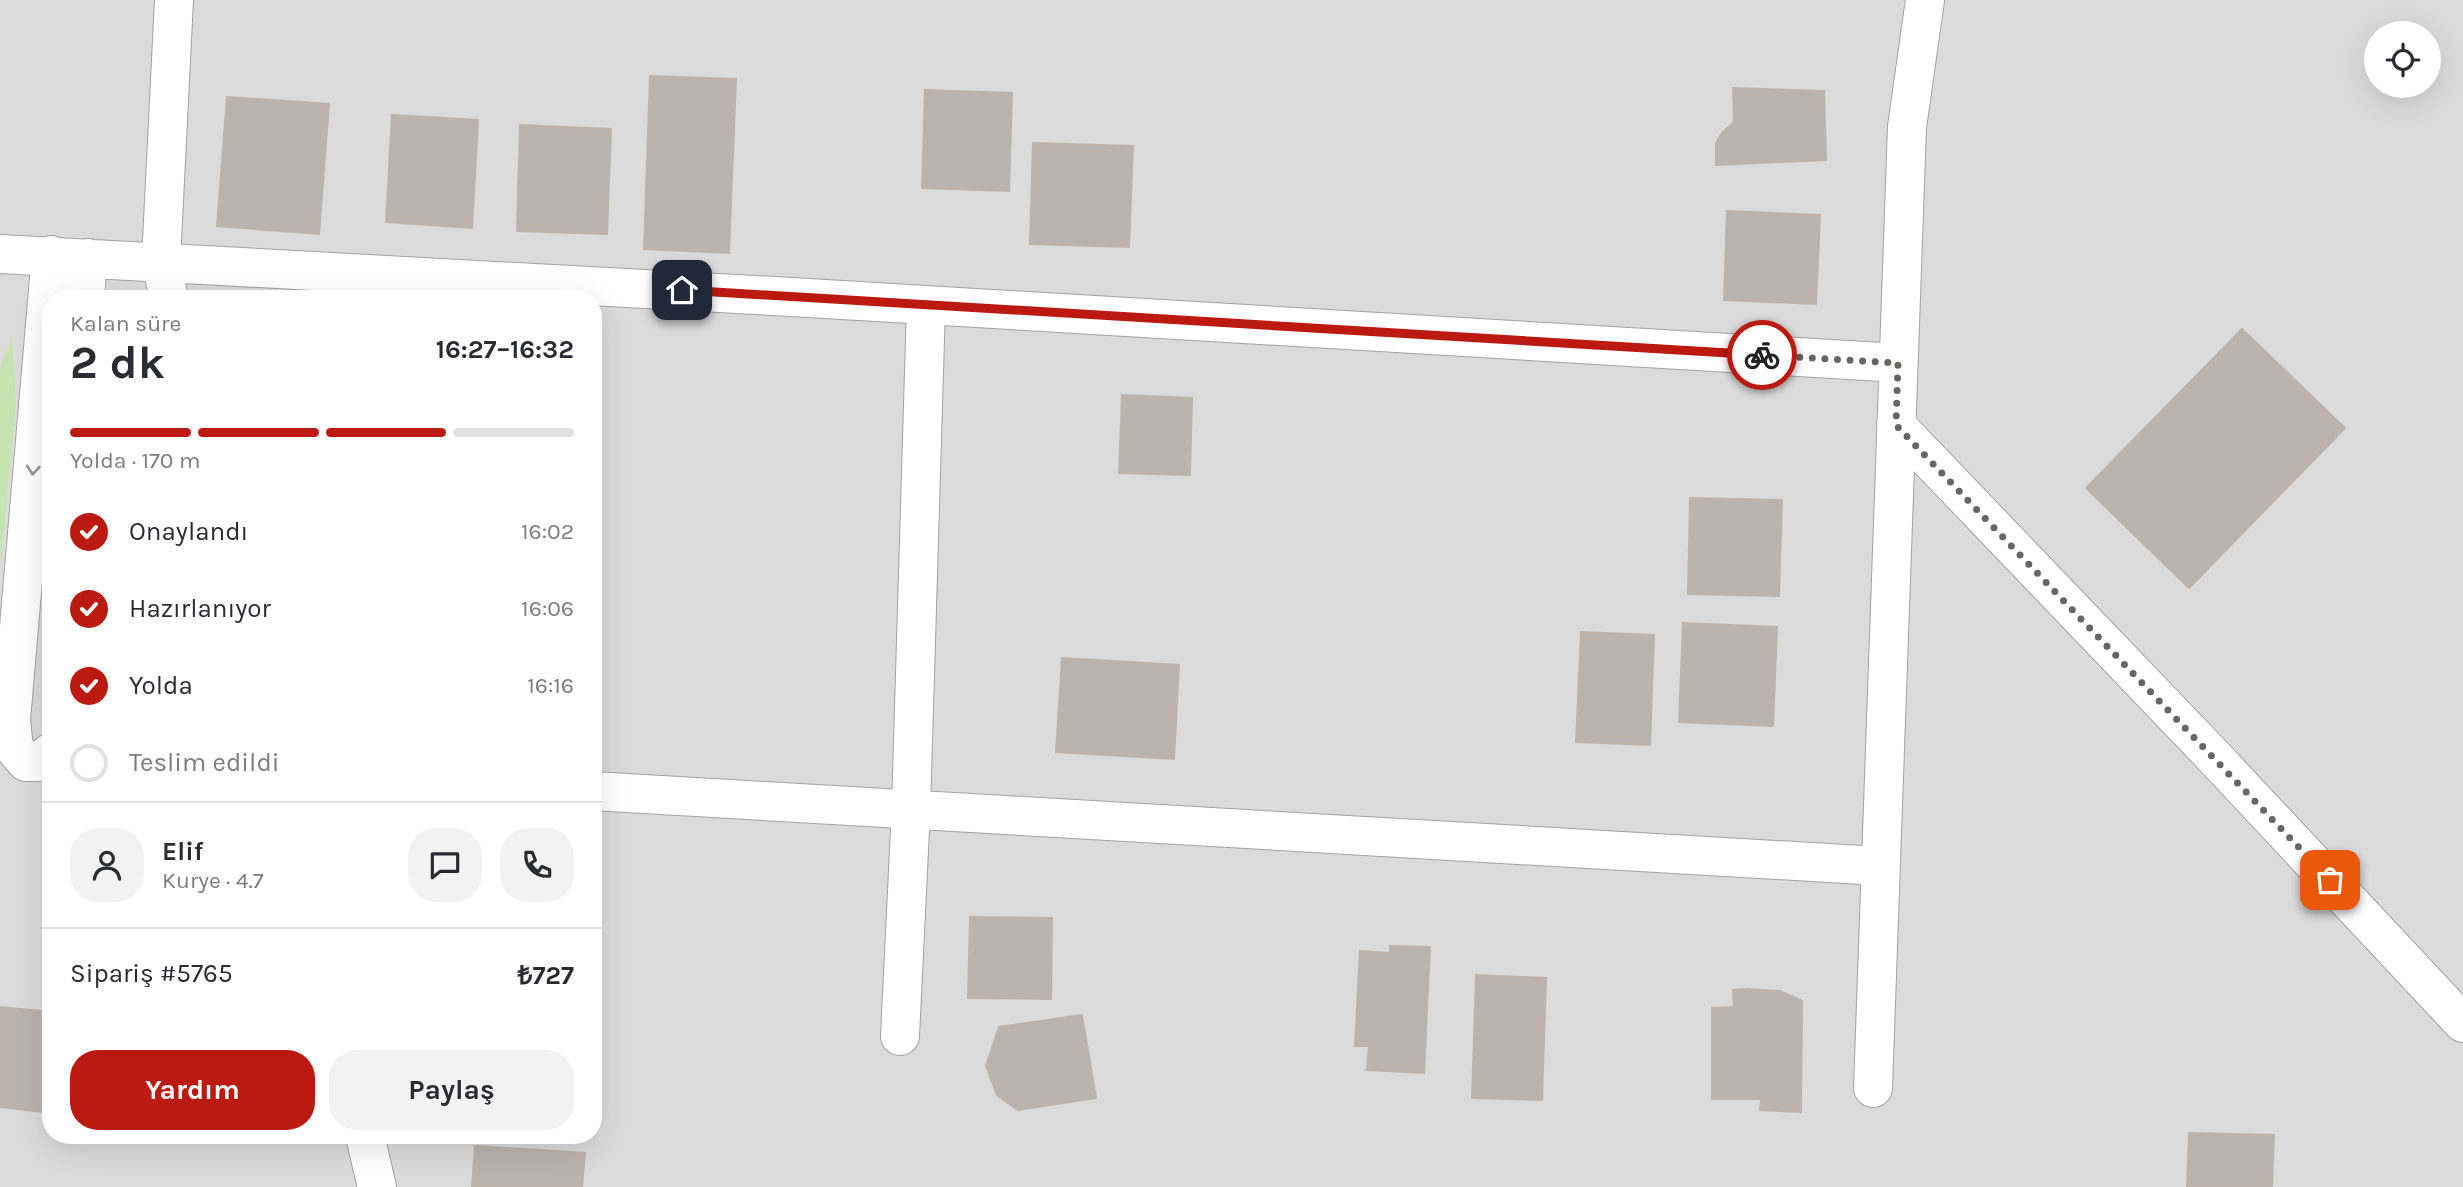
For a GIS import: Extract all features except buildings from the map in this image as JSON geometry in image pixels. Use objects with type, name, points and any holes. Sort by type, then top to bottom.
[{"type":"street","points":[[168,290],[161,261],[174,0]]},
{"type":"street","points":[[1872,1088],[1907,127],[1925,0]]},
{"type":"street","points":[[0,254],[161,261],[1898,363]]},
{"type":"street","points":[[70,257],[82,290]]},
{"type":"street","points":[[66,290],[70,257]]},
{"type":"street","points":[[900,1036],[911,809],[926,305]]},
{"type":"street","points":[[1896,425],[2216,758],[2463,1023]]},
{"type":"street","points":[[42,477],[11,720],[14,748],[26,762],[42,760]]},
{"type":"street","points":[[602,792],[1881,866]]},
{"type":"street","points":[[367,1144],[377,1187]]},
{"type":"shaded area","points":[[0,0],[2463,0],[2463,1187],[0,1187]]},
{"type":"green space","points":[[12,338],[16,403],[0,569],[0,367]]},
{"type":"way so far","points":[[1762,355],[1898,363],[1896,425],[2330,880]]},
{"type":"route","points":[[682,290],[1762,355]]}]
